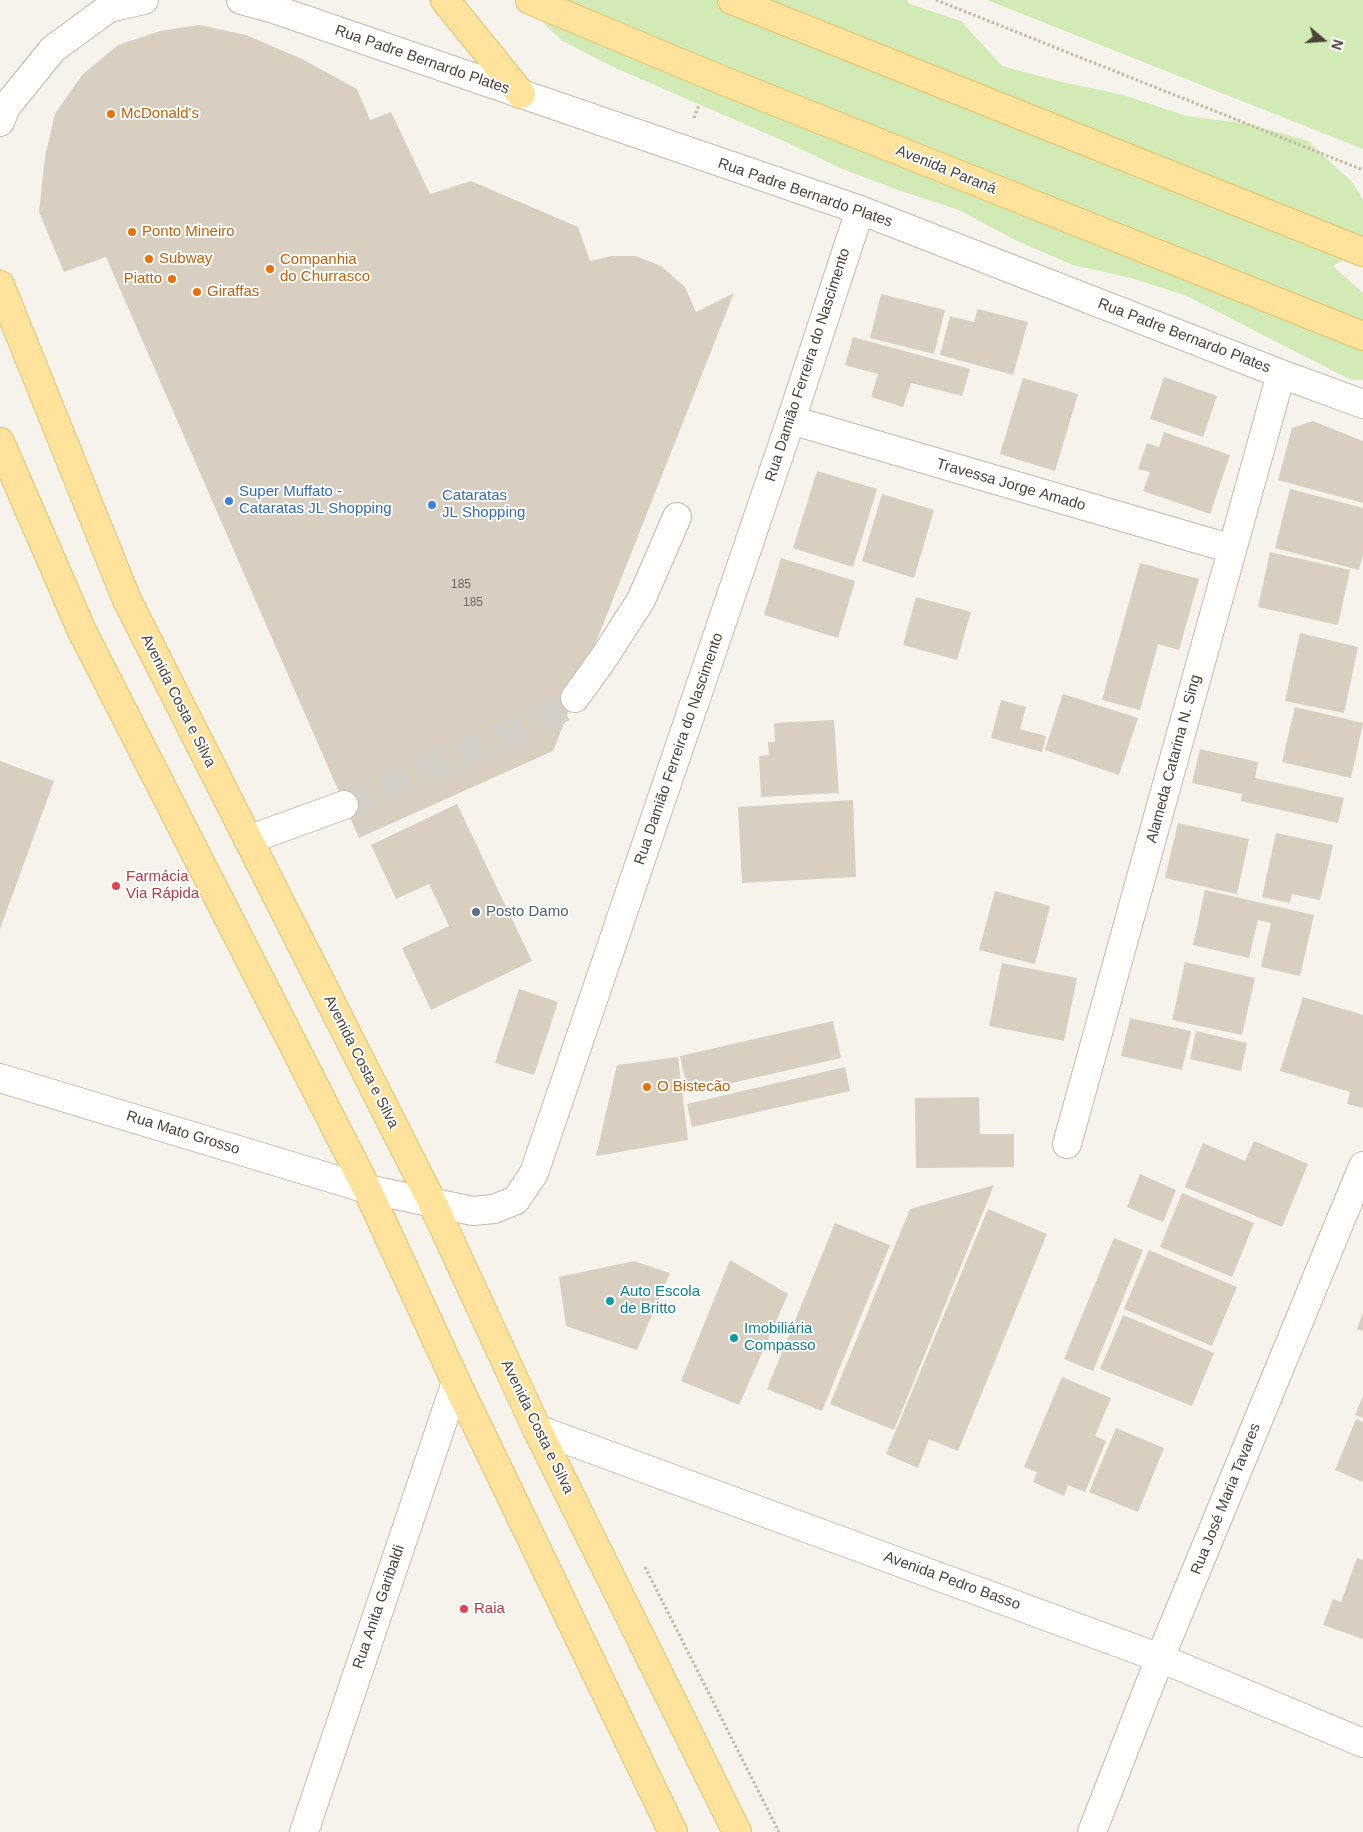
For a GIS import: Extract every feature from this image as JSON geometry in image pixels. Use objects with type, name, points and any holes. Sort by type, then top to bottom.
[{"type":"main road","points":[[445,0],[522,94]]},
{"type":"main road","name":"Avenida Paraná","points":[[530,0],[709,75],[1363,336]]},
{"type":"main road","points":[[732,0],[1363,252]]},
{"type":"main road","name":"Avenida Costa e Silva","points":[[0,285],[127,600],[432,1202],[537,1430],[737,1832]]},
{"type":"main road","points":[[0,442],[82,630],[367,1189],[456,1382],[673,1832]]},
{"type":"street","points":[[0,122],[6,107],[53,49],[109,8],[144,0]]},
{"type":"street","name":"Rua Padre Bernardo Plates","points":[[240,0],[274,9],[860,210],[1281,374],[1363,404]]},
{"type":"street","name":"Rua Damião Ferreira do Nascimento","points":[[367,1189],[473,1211],[494,1209],[516,1200],[534,1173],[791,420],[860,210]]},
{"type":"street","name":"Alameda Catarina N. Sing","points":[[1067,1144],[1281,374]]},
{"type":"street","name":"Travessa Jorge Amado","points":[[791,420],[1232,549]]},
{"type":"street","points":[[575,698],[641,600],[677,517]]},
{"type":"street","points":[[248,840],[344,805]]},
{"type":"street","name":"Rua Mato Grosso","points":[[0,1078],[367,1189]]},
{"type":"street","name":"Rua José Maria Tavares","points":[[1092,1832],[1160,1658],[1363,1166]]},
{"type":"street","name":"Rua Anita Garibaldi","points":[[304,1832],[456,1382]]},
{"type":"street","name":"Avenida Pedro Basso","points":[[537,1430],[1160,1658],[1363,1743]]},
{"type":"path","points":[[936,0],[1363,170]]},
{"type":"path","points":[[692,125],[701,99]]},
{"type":"path","points":[[642,1560],[778,1832]]},
{"type":"green space","points":[[520,0],[906,0],[910,4],[961,21],[1002,66],[1062,82],[1123,95],[1187,116],[1249,124],[1308,141],[1353,183],[1363,200],[1363,249],[1333,266],[1363,293],[1363,380],[1351,380],[1187,296],[1131,278],[1073,265],[1017,241],[959,210],[840,168],[786,142],[613,67],[561,40]]},
{"type":"green space","points":[[987,0],[1363,0],[1363,149]]},
{"type":"building","name":"Cataratas JL Shopping","points":[[199,25],[246,35],[302,59],[357,89],[370,120],[391,112],[430,194],[471,181],[578,227],[590,261],[612,256],[636,256],[661,266],[685,287],[696,312],[734,293],[553,751],[359,838],[106,257],[64,272],[39,212],[45,157],[55,114],[82,75],[118,45],[160,31]]},
{"type":"building","points":[[881,294],[945,310],[934,354],[870,338]]},
{"type":"building","points":[[978,309],[1028,322],[1013,375],[940,355],[950,316],[974,322]]},
{"type":"building","points":[[853,337],[970,369],[962,396],[911,383],[903,407],[871,397],[878,374],[845,365]]},
{"type":"building","points":[[1164,377],[1217,396],[1203,437],[1150,419]]},
{"type":"building","points":[[1023,378],[1078,394],[1055,471],[1000,454]]},
{"type":"building","points":[[1313,421],[1363,441],[1363,503],[1278,480],[1292,428]]},
{"type":"building","points":[[1164,432],[1230,455],[1210,514],[1143,491],[1150,472],[1138,469],[1147,443],[1159,447]]},
{"type":"building","points":[[817,471],[877,489],[853,567],[793,548]]},
{"type":"building","points":[[1290,489],[1363,508],[1363,555],[1359,570],[1275,548]]},
{"type":"building","points":[[882,494],[934,510],[914,578],[862,561]]},
{"type":"building","points":[[1270,552],[1350,570],[1338,625],[1258,607]]},
{"type":"building","points":[[781,558],[855,581],[838,638],[764,615]]},
{"type":"building","points":[[1140,563],[1199,579],[1179,650],[1158,644],[1140,710],[1102,700]]},
{"type":"building","points":[[916,597],[971,612],[957,660],[903,645]]},
{"type":"building","points":[[1300,633],[1358,647],[1344,713],[1285,701]]},
{"type":"building","points":[[1063,694],[1138,718],[1119,775],[1045,750]]},
{"type":"building","points":[[1001,700],[1026,707],[1020,729],[1046,736],[1042,752],[991,738]]},
{"type":"building","points":[[1295,707],[1363,723],[1351,778],[1282,762]]},
{"type":"building","points":[[834,720],[839,793],[761,797],[759,756],[769,755],[768,742],[775,742],[774,723]]},
{"type":"building","points":[[1200,749],[1258,762],[1255,778],[1344,798],[1338,823],[1241,801],[1242,794],[1192,783]]},
{"type":"building","points":[[0,761],[54,781],[0,929]]},
{"type":"building","points":[[853,800],[856,877],[742,883],[738,807]]},
{"type":"building","name":"Posto Damo","points":[[457,804],[532,961],[431,1010],[402,948],[449,926],[429,884],[396,899],[371,845]]},
{"type":"building","points":[[1178,823],[1249,839],[1237,894],[1165,878]]},
{"type":"building","points":[[1276,833],[1333,845],[1320,900],[1292,894],[1290,903],[1262,897]]},
{"type":"building","points":[[1205,890],[1314,915],[1300,976],[1261,967],[1271,923],[1258,920],[1249,958],[1193,945]]},
{"type":"building","points":[[995,891],[1050,906],[1035,964],[979,950]]},
{"type":"building","points":[[1185,962],[1255,978],[1242,1035],[1172,1020]]},
{"type":"building","points":[[1002,963],[1077,978],[1064,1041],[989,1026]]},
{"type":"building","points":[[519,989],[558,1002],[534,1075],[495,1063]]},
{"type":"building","points":[[1303,997],[1363,1015],[1363,1108],[1347,1104],[1350,1092],[1280,1071]]},
{"type":"building","points":[[1130,1018],[1191,1031],[1182,1070],[1121,1056]]},
{"type":"building","points":[[833,1021],[841,1058],[688,1093],[680,1056]]},
{"type":"building","points":[[1196,1031],[1247,1043],[1241,1071],[1190,1059]]},
{"type":"building","points":[[678,1057],[688,1140],[596,1156],[617,1065]]},
{"type":"building","points":[[845,1067],[850,1091],[692,1127],[687,1104]]},
{"type":"building","points":[[979,1097],[980,1134],[1014,1134],[1014,1167],[916,1168],[915,1098]]},
{"type":"building","points":[[1254,1141],[1308,1164],[1282,1227],[1185,1187],[1203,1143],[1245,1161]]},
{"type":"building","points":[[1140,1174],[1176,1190],[1163,1222],[1127,1207]]},
{"type":"building","points":[[994,1185],[894,1430],[830,1404],[910,1209]]},
{"type":"building","points":[[1182,1193],[1254,1223],[1232,1277],[1160,1247]]},
{"type":"building","points":[[988,1209],[1047,1234],[958,1451],[929,1439],[918,1468],[886,1454]]},
{"type":"building","points":[[835,1223],[890,1245],[822,1411],[767,1389]]},
{"type":"building","points":[[1114,1238],[1143,1250],[1093,1371],[1064,1359]]},
{"type":"building","points":[[1149,1250],[1237,1287],[1212,1346],[1124,1309]]},
{"type":"building","name":"Imobiliária Compasso","points":[[730,1260],[788,1294],[739,1405],[681,1381]]},
{"type":"building","name":"Auto Escola de Britto","points":[[634,1261],[670,1273],[637,1350],[566,1326],[559,1277]]},
{"type":"building","points":[[1363,1312],[1363,1331],[1357,1329]]},
{"type":"building","points":[[1123,1315],[1214,1353],[1192,1406],[1100,1369]]},
{"type":"building","points":[[1062,1377],[1111,1398],[1095,1436],[1106,1441],[1085,1492],[1068,1485],[1064,1496],[1033,1482],[1037,1472],[1024,1467]]},
{"type":"building","points":[[1363,1396],[1363,1418],[1355,1415]]},
{"type":"building","points":[[1356,1419],[1363,1422],[1363,1482],[1335,1470]]},
{"type":"building","points":[[1116,1428],[1164,1448],[1138,1512],[1089,1492]]},
{"type":"building","points":[[1357,1558],[1363,1560],[1363,1639],[1323,1625],[1333,1599],[1341,1602]]},
{"type":"tunnel","points":[[344,805],[530,725],[559,710],[575,698]]},
{"type":"place","name":"McDonald's","points":[[111,114]]},
{"type":"place","name":"Ponto Mineiro","points":[[132,232]]},
{"type":"place","name":"Subway","points":[[149,259]]},
{"type":"place","name":"Companhia do Churrasco","points":[[270,269]]},
{"type":"place","name":"Piatto","points":[[172,279]]},
{"type":"place","name":"Giraffas","points":[[197,292]]},
{"type":"place","name":"Super Muffato - Cataratas JL Shopping","points":[[229,501]]},
{"type":"place","name":"Cataratas JL Shopping","points":[[432,505]]},
{"type":"place","name":"Farmácia Via Rápida","points":[[116,886]]},
{"type":"place","name":"Posto Damo","points":[[476,912]]},
{"type":"place","name":"O Bistecão","points":[[647,1087]]},
{"type":"place","name":"Auto Escola de Britto","points":[[610,1301]]},
{"type":"place","name":"Imobiliária Compasso","points":[[734,1338]]},
{"type":"place","name":"Raia","points":[[464,1609]]}]
